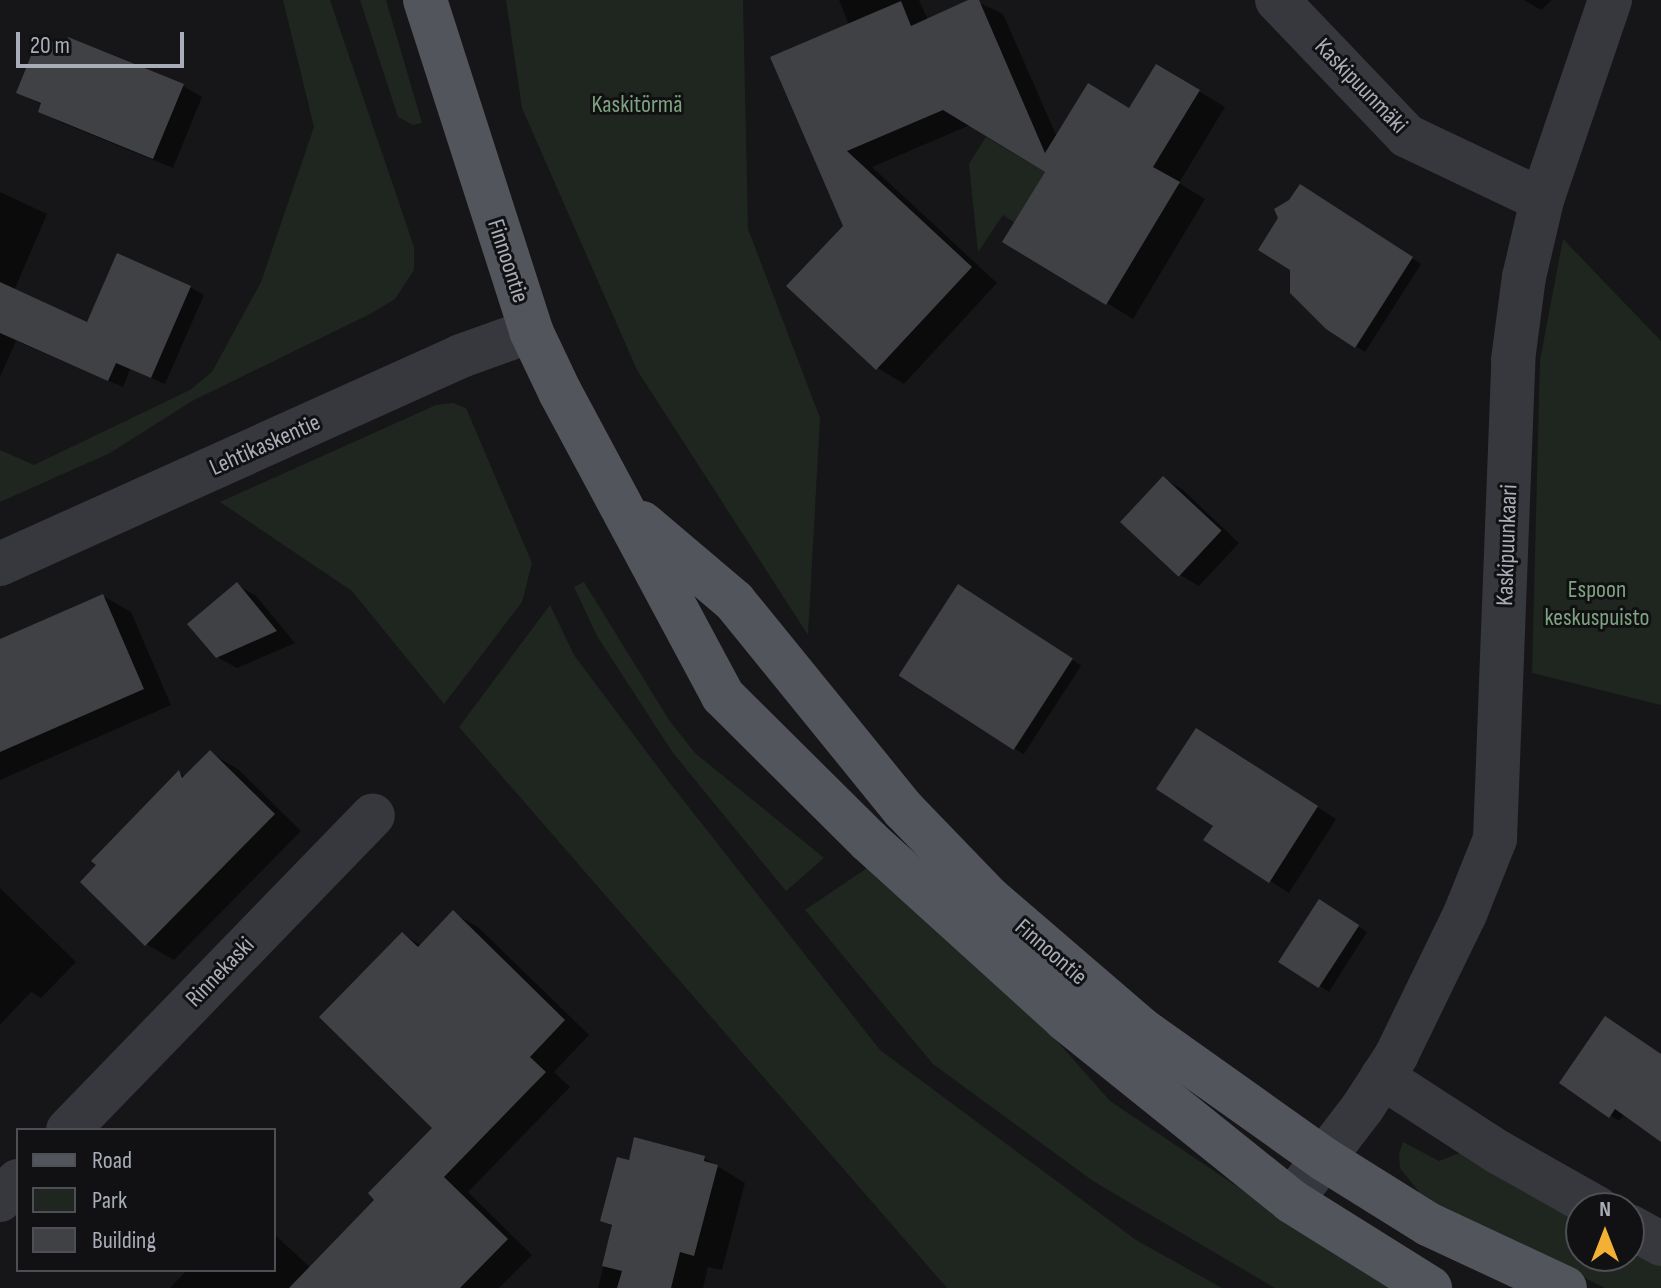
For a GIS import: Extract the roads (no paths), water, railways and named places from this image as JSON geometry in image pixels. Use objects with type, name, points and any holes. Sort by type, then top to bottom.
[{"type":"main road","name":"Finnoontie","points":[[425,0],[531,331],[560,392],[625,508],[723,696],[869,841],[1065,1019],[1291,1201],[1430,1288]]},
{"type":"main road","name":"Finnoontie","points":[[625,508],[734,601],[904,810],[990,899],[1141,1029],[1324,1159],[1428,1224],[1565,1288]]},
{"type":"street","name":"Kaskipuunmäki","points":[[1277,0],[1407,136],[1542,200]]},
{"type":"street","name":"Kaskipuunkaari","points":[[1291,1201],[1382,1077],[1465,914],[1495,839],[1513,360],[1524,277],[1542,200],[1610,0]]},
{"type":"street","name":"Lehtikaskentie","points":[[0,564],[461,356],[531,331]]},
{"type":"street","name":"Rinnekaski","points":[[70,1128],[373,815]]},
{"type":"street","points":[[1382,1077],[1498,1152],[1569,1192]]},
{"type":"street","points":[[0,1200],[16,1183]]},
{"type":"park label","name":"Kaskitörmä","points":[[637,105]]},
{"type":"park label","name":"Espoon keskuspuisto","points":[[1597,604]]}]
